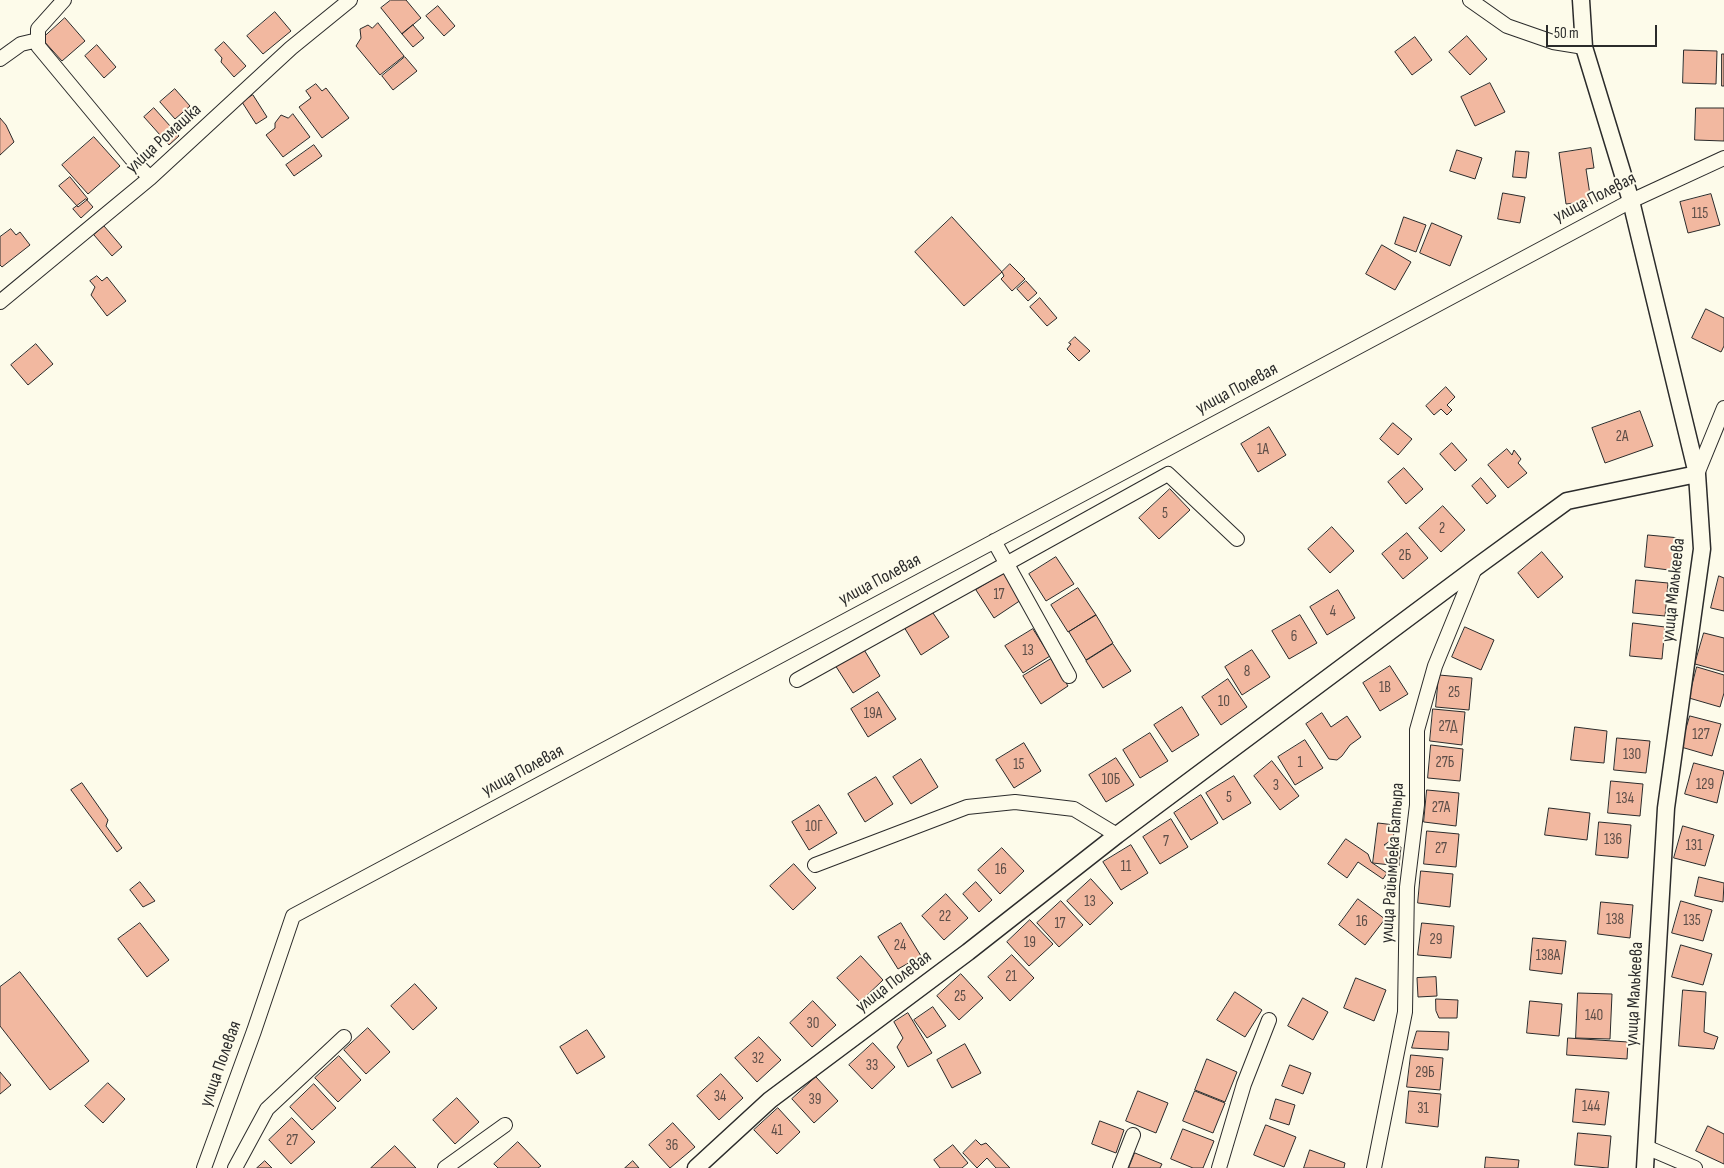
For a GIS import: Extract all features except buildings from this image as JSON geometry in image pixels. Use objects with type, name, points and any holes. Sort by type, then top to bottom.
[{"type":"street","points":[[64,0],[38,29],[38,46],[130,158],[150,178]]},
{"type":"street","name":"улица Ромашка","points":[[0,302],[150,178],[291,48],[350,0]]},
{"type":"street","points":[[1470,0],[1507,26],[1553,42],[1584,47]]},
{"type":"street","name":"улица Малькеева","points":[[1582,0],[1584,47],[1631,201],[1697,474],[1702,549],[1666,808],[1645,1168]]},
{"type":"street","points":[[0,59],[20,44],[38,40]]},
{"type":"street","name":"улица Полевая","points":[[204,1168],[254,1031],[293,916],[1631,201],[1724,158]]},
{"type":"street","points":[[1697,474],[1724,408]]},
{"type":"street","points":[[796,680],[1168,474],[1237,539]]},
{"type":"street","name":"улица Полевая","points":[[696,1168],[770,1100],[968,952],[1117,834],[1475,568],[1567,502],[1697,474]]},
{"type":"street","points":[[994,541],[1069,676]]},
{"type":"street","name":"улица Райымбека Батыра","points":[[1374,1168],[1405,1012],[1407,888],[1417,805],[1417,730],[1435,666],[1475,568]]},
{"type":"street","points":[[815,865],[967,807],[1015,802],[1074,808],[1117,834]]},
{"type":"street","points":[[1219,1168],[1244,1084],[1269,1020]]},
{"type":"street","points":[[235,1168],[267,1109],[344,1037]]},
{"type":"street","points":[[446,1168],[505,1125]]},
{"type":"street","points":[[1120,1168],[1132,1135]]},
{"type":"street","points":[[1646,1147],[1695,1168]]}]
